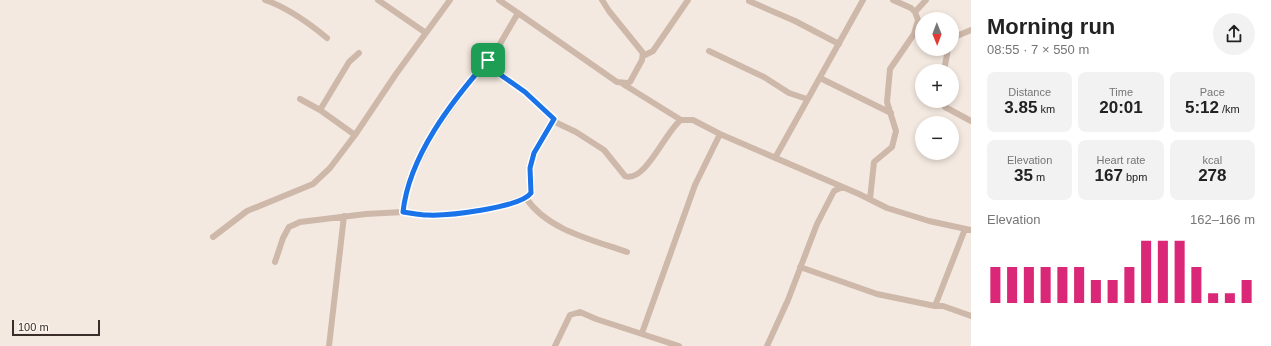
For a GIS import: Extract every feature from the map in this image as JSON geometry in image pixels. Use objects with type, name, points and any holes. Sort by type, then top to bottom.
[{"type":"street","points":[[265,0],[274,3],[309,23],[327,38]]},
{"type":"street","points":[[378,0],[426,33]]},
{"type":"street","points":[[213,237],[247,211],[313,184],[330,168],[450,0]]},
{"type":"street","points":[[499,0],[617,82],[623,84],[680,120],[693,120],[720,134],[898,212],[968,230],[935,306]]},
{"type":"street","points":[[602,0],[609,11],[640,49],[642,56],[642,60],[630,82],[623,84]]},
{"type":"street","points":[[642,56],[653,52],[688,0]]},
{"type":"street","points":[[776,158],[807,99],[863,0]]},
{"type":"street","points":[[893,0],[915,12],[926,0]]},
{"type":"street","points":[[749,1],[795,21],[839,44]]},
{"type":"street","points":[[403,212],[408,183],[433,133],[456,99],[497,49],[518,13]]},
{"type":"street","points":[[870,199],[874,162],[892,147],[896,131],[887,102],[890,69],[915,30]]},
{"type":"street","points":[[959,35],[971,30]]},
{"type":"street","points":[[709,51],[764,77],[789,93],[807,99]]},
{"type":"street","points":[[320,110],[345,69],[358,53]]},
{"type":"street","points":[[488,60],[498,73],[525,92],[557,123],[576,132],[604,150],[625,176],[629,178],[635,177],[657,153],[675,124],[680,120]]},
{"type":"street","points":[[820,78],[891,113]]},
{"type":"street","points":[[300,99],[320,110],[355,135]]},
{"type":"street","points":[[947,108],[971,121]]},
{"type":"street","points":[[275,262],[283,238],[289,227],[300,222],[344,216],[403,212],[439,215],[494,208],[526,198],[531,193],[532,188],[530,168],[534,153],[554,119]]},
{"type":"street","points":[[642,333],[695,185],[720,134]]},
{"type":"street","points":[[767,346],[788,300],[817,224],[834,190],[842,187]]},
{"type":"street","points":[[526,198],[533,208],[553,223],[581,236],[627,252]]},
{"type":"street","points":[[329,346],[344,216]]},
{"type":"street","points":[[800,267],[877,294],[935,306],[943,306],[971,316]]},
{"type":"street","points":[[555,346],[570,315],[575,312],[580,312],[596,319],[679,346]]},
{"type":"route","points":[[488,60],[498,73],[525,92],[554,119],[538,144],[531,161],[531,193],[526,198],[494,208],[439,215],[403,212],[408,183],[433,133],[456,99],[488,60]]}]
